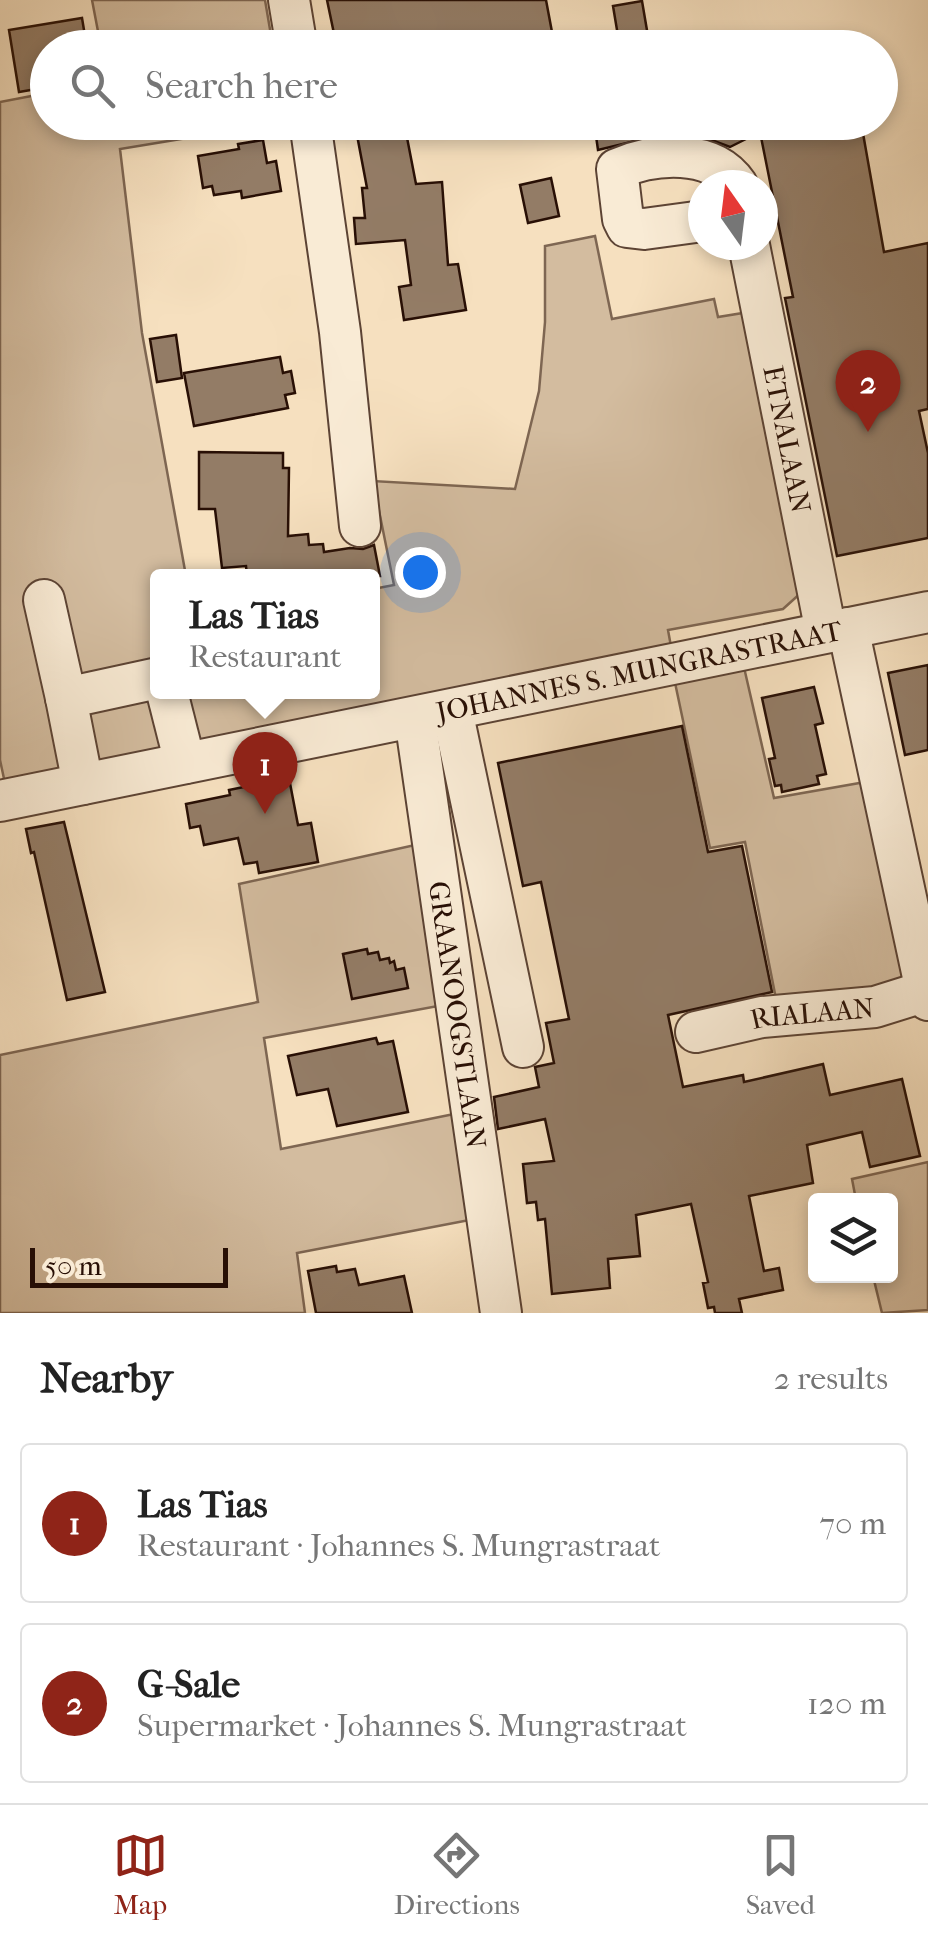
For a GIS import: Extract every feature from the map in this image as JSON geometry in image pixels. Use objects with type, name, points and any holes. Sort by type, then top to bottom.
[{"type":"street","points":[[289,0],[294,30]]},
{"type":"street","points":[[313,140],[338,314],[360,526]]},
{"type":"street","points":[[688,223],[628,227],[622,218],[617,168],[668,156],[713,163],[724,170]]},
{"type":"street","name":"ETNALAAN","points":[[752,260],[837,630],[927,996]]},
{"type":"street","points":[[44,600],[84,784]]},
{"type":"street","name":"JOHANNES S. MUNGRASTRAAT","points":[[0,801],[928,612]]},
{"type":"street","points":[[66,698],[150,680]]},
{"type":"street","points":[[170,699],[185,762]]},
{"type":"street","points":[[433,714],[523,1047]]},
{"type":"street","name":"GRAANOOGSTLAAN","points":[[433,714],[501,1313]]},
{"type":"street","name":"RIALAAN","points":[[696,1032],[762,1017],[875,1007],[927,996]]},
{"type":"shaded area","points":[[92,0],[265,0],[270,30],[98,30]]},
{"type":"shaded area","points":[[30,96],[30,140],[175,140],[120,149],[142,333],[185,569],[150,569],[150,699],[380,699],[380,588],[394,585],[373,481],[515,489],[539,391],[545,322],[545,246],[595,236],[612,319],[714,299],[718,317],[749,312],[803,591],[783,609],[668,630],[672,652],[6,788],[0,760],[0,102]]},
{"type":"shaded area","points":[[743,663],[774,798],[871,781],[912,982],[777,1004],[745,842],[710,848],[674,678]]},
{"type":"shaded area","points":[[424,843],[449,1004],[264,1038],[281,1149],[464,1112],[480,1218],[297,1253],[305,1313],[0,1313],[0,1055],[258,1002],[239,884]]},
{"type":"shaded area","points":[[928,1162],[928,1310],[882,1313],[875,1283],[898,1283],[898,1193],[855,1193],[852,1179]]},
{"type":"building","points":[[327,0],[546,0],[552,30],[333,30]]},
{"type":"building","points":[[642,1],[647,30],[617,30],[613,6]]},
{"type":"building","points":[[82,18],[84,30],[30,30],[30,90],[19,92],[9,30]]},
{"type":"building","points":[[263,140],[267,163],[276,161],[281,191],[242,198],[241,191],[214,195],[212,186],[203,188],[198,156],[239,149],[238,144]]},
{"type":"building","points":[[358,140],[407,140],[416,184],[442,182],[448,265],[458,264],[466,310],[404,320],[399,287],[411,285],[405,240],[356,244],[354,218],[365,218],[362,188],[367,188]]},
{"type":"building","points":[[597,140],[639,140],[598,150]]},
{"type":"building","points":[[712,140],[744,140],[730,147]]},
{"type":"building","points":[[762,140],[864,140],[884,252],[928,243],[928,409],[919,411],[928,453],[928,538],[837,556],[785,298],[793,297],[778,222],[778,170],[768,170]]},
{"type":"building","points":[[551,178],[559,216],[528,223],[520,185]]},
{"type":"building","points":[[176,335],[182,378],[157,382],[150,339]]},
{"type":"building","points":[[280,357],[283,373],[291,371],[295,393],[285,395],[288,408],[194,426],[184,373]]},
{"type":"building","points":[[199,452],[283,453],[283,468],[289,468],[288,536],[308,534],[309,545],[323,544],[324,552],[374,545],[379,569],[222,568],[215,509],[199,509]]},
{"type":"building","points":[[928,665],[928,750],[905,755],[888,673]]},
{"type":"building","points":[[814,687],[823,723],[815,725],[826,774],[817,776],[819,784],[782,792],[781,785],[775,786],[769,759],[775,758],[762,698]]},
{"type":"building","points":[[682,726],[708,852],[742,846],[772,992],[668,1015],[683,1087],[743,1075],[744,1082],[823,1064],[830,1095],[902,1079],[920,1156],[870,1167],[862,1132],[807,1145],[813,1183],[749,1196],[764,1271],[779,1268],[783,1290],[739,1299],[742,1313],[715,1313],[714,1307],[708,1308],[703,1283],[708,1282],[691,1204],[636,1215],[640,1256],[608,1259],[610,1288],[552,1294],[545,1219],[538,1220],[536,1202],[527,1203],[523,1164],[554,1161],[545,1119],[498,1129],[494,1097],[539,1087],[535,1067],[554,1063],[546,1023],[569,1019],[541,882],[523,886],[498,763]]},
{"type":"building","points":[[289,778],[298,825],[311,823],[318,862],[259,873],[257,862],[244,864],[238,838],[204,845],[200,826],[190,828],[186,804],[230,795],[229,790]]},
{"type":"building","points":[[64,822],[105,992],[67,1000],[26,829]]},
{"type":"building","points":[[367,949],[368,954],[378,952],[380,960],[394,961],[396,970],[404,968],[408,988],[352,999],[343,954]]},
{"type":"building","points":[[376,1038],[378,1044],[393,1041],[408,1112],[337,1126],[328,1089],[297,1095],[288,1056]]},
{"type":"building","points":[[336,1266],[337,1272],[355,1269],[359,1285],[404,1276],[412,1313],[316,1313],[308,1271]]},
{"type":"place","name":"G-Sale","points":[[868,432]]},
{"type":"place","name":"Las Tias","points":[[265,814]]}]
